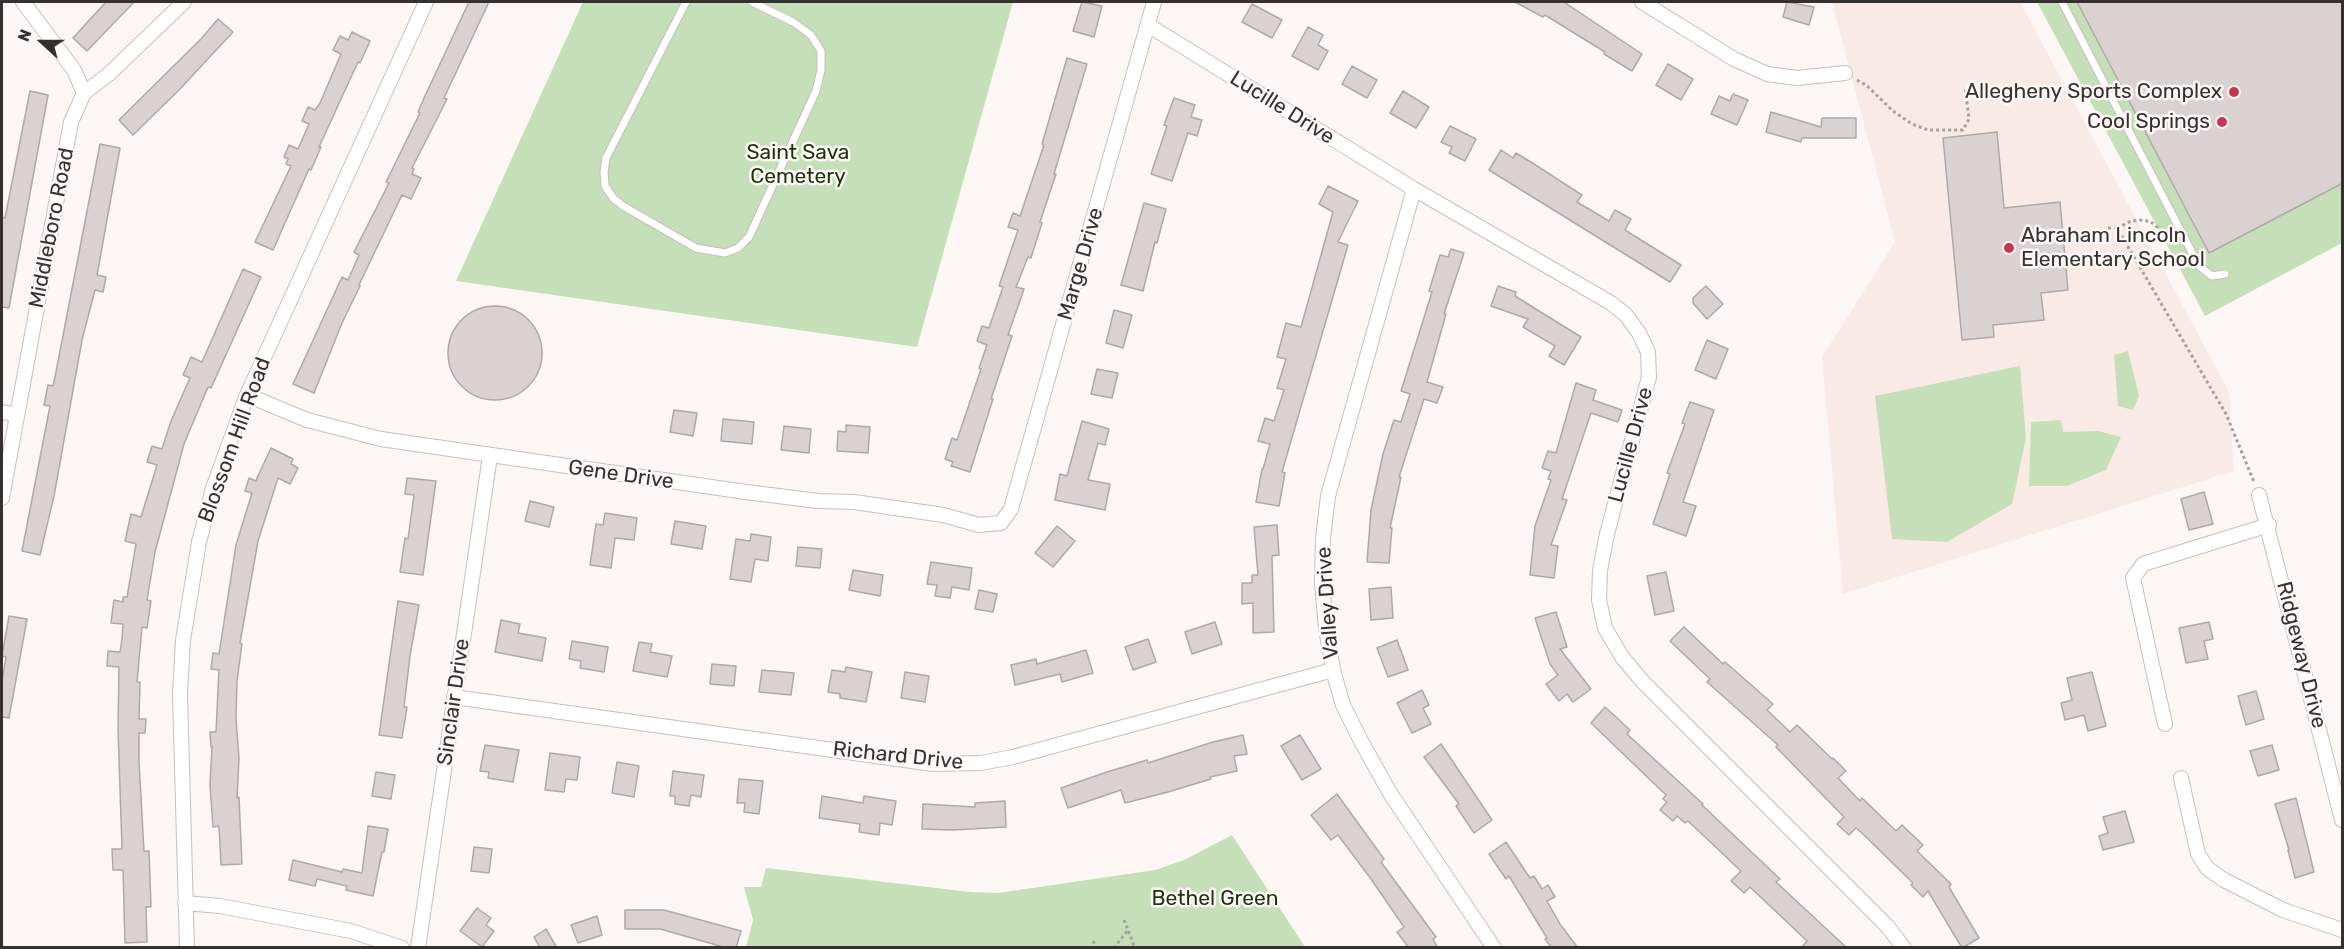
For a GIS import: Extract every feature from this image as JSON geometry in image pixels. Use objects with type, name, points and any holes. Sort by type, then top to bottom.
[{"type":"street","points":[[23,2],[74,70],[84,93]]},
{"type":"street","name":"Middleboro Road","points":[[2,498],[71,123],[84,93],[109,74],[184,2]]},
{"type":"street","name":"Blossom Hill Road","points":[[187,948],[180,715],[183,640],[199,542],[207,510],[247,395],[426,2]]},
{"type":"street","name":"Marge Drive","points":[[1001,524],[1011,508],[1154,2]]},
{"type":"street","points":[[1642,2],[1734,59],[1767,74],[1797,78],[1845,73]]},
{"type":"street","name":"Lucille Drive","points":[[1148,26],[1413,189],[1611,303],[1626,315],[1639,333],[1648,352],[1650,377],[1607,534],[1600,570],[1599,600],[1605,628],[1622,657],[1643,682],[1888,927],[1904,948]]},
{"type":"street","name":"Valley Drive","points":[[1413,189],[1328,496],[1323,538],[1322,583],[1326,628],[1333,670],[1343,705],[1390,793],[1494,948]]},
{"type":"street","name":"Gene Drive","points":[[247,395],[307,420],[345,432],[490,456],[757,494],[818,501],[854,502],[943,515],[979,525],[1001,524]]},
{"type":"street","points":[[2,412],[17,415]]},
{"type":"street","name":"Sinclair Drive","points":[[418,948],[490,456]]},
{"type":"street","name":"Ridgeway Drive","points":[[2259,495],[2269,525],[2343,820]]},
{"type":"street","points":[[2165,724],[2133,578],[2143,564],[2269,525]]},
{"type":"street","name":"Richard Drive","points":[[454,697],[933,764],[981,763],[1025,754],[1333,670]]},
{"type":"street","points":[[2181,778],[2198,854],[2207,868],[2224,880],[2283,910],[2343,930]]},
{"type":"street","points":[[185,903],[220,906],[351,931],[402,948]]},
{"type":"lane","points":[[686,2],[606,158],[605,186],[613,198],[623,206],[696,248],[725,253],[738,248],[748,237],[816,91],[821,70],[821,51],[811,35],[793,22],[752,2]]},
{"type":"lane","points":[[2062,2],[2199,266],[2212,276],[2225,274]]},
{"type":"path","points":[[1845,73],[1866,85],[1893,111],[1912,124],[1928,130],[1963,130],[1969,119],[1965,87]]},
{"type":"path","points":[[2109,228],[2117,228],[2131,221],[2143,220],[2151,222],[2170,238],[2173,237]]},
{"type":"path","points":[[2117,228],[2226,414],[2259,495]]},
{"type":"path","points":[[1124,920],[1135,948]]},
{"type":"path","points":[[1114,948],[1128,930]]},
{"type":"path","points":[[1093,941],[1097,948]]},
{"type":"shaded area","points":[[1832,2],[2020,2],[2229,392],[2234,471],[1843,594],[1822,357],[1895,242]]},
{"type":"green space","name":"Saint Sava Cemetery","points":[[583,2],[1013,2],[917,347],[456,281]]},
{"type":"green space","name":"Cool Springs","points":[[2037,2],[2342,2],[2342,243],[2205,316]]},
{"type":"green space","points":[[2128,351],[2139,396],[2133,410],[2118,406],[2114,355]]},
{"type":"green space","points":[[2020,366],[2026,438],[2012,504],[1947,542],[1892,539],[1875,396]]},
{"type":"green space","points":[[2061,420],[2063,432],[2098,431],[2121,437],[2106,470],[2067,486],[2029,486],[2031,422]]},
{"type":"green space","name":"Bethel Green","points":[[1232,835],[1305,947],[746,947],[753,920],[744,887],[761,887],[766,868],[970,892],[998,893],[1155,870],[1184,860]]},
{"type":"building","points":[[106,2],[134,2],[87,51],[73,38]]},
{"type":"building","points":[[469,2],[489,2],[444,98],[447,99],[412,168],[414,169],[412,174],[421,178],[411,199],[402,195],[342,323],[314,393],[293,384],[342,277],[348,280],[359,255],[354,252],[389,183],[386,182],[420,113],[418,112],[424,98]]},
{"type":"building","points":[[1082,2],[1102,6],[1094,37],[1073,31]]},
{"type":"building","points":[[1515,2],[1564,2],[1642,54],[1632,71],[1545,15],[1543,17]]},
{"type":"building","points":[[1787,2],[1814,7],[1809,25],[1783,17]]},
{"type":"building","name":"Cool Springs","points":[[2077,2],[2343,2],[2343,183],[2209,253]]},
{"type":"building","points":[[1252,4],[1282,20],[1272,38],[1242,22]]},
{"type":"building","points":[[218,19],[233,32],[133,135],[119,120],[201,39]]},
{"type":"building","points":[[1308,27],[1323,35],[1318,45],[1328,51],[1318,70],[1292,56]]},
{"type":"building","points":[[352,32],[370,41],[360,63],[358,62],[273,250],[255,242],[291,166],[286,164],[288,159],[284,157],[289,145],[298,149],[309,124],[302,121],[308,107],[315,110],[320,103],[341,54],[333,50],[340,36],[348,40]]},
{"type":"building","points":[[1067,58],[1087,64],[1031,258],[1028,257],[1016,287],[1024,289],[1008,335],[1012,336],[970,472],[951,466],[953,462],[945,459],[952,438],[957,440],[981,369],[979,368],[987,345],[977,341],[982,326],[989,328],[1003,287],[999,286],[1018,230],[1008,227],[1013,213],[1020,216],[1044,145],[1042,144]]},
{"type":"building","points":[[1668,64],[1693,79],[1681,100],[1656,85]]},
{"type":"building","points":[[1352,66],[1377,80],[1367,98],[1342,84]]},
{"type":"building","points":[[30,91],[48,95],[9,308],[2,307],[2,217],[5,218]]},
{"type":"building","points":[[1403,91],[1429,107],[1416,128],[1390,113]]},
{"type":"building","points":[[1733,94],[1748,100],[1737,125],[1711,114],[1719,96],[1730,101]]},
{"type":"building","points":[[1174,98],[1195,105],[1191,117],[1202,120],[1197,136],[1188,133],[1172,181],[1151,174]]},
{"type":"building","points":[[1771,112],[1821,127],[1822,118],[1856,118],[1856,138],[1802,138],[1801,142],[1766,132]]},
{"type":"building","points":[[1450,126],[1476,139],[1465,161],[1449,153],[1452,147],[1441,142]]},
{"type":"building","name":"Abraham Lincoln Elementary School","points":[[1997,132],[2004,208],[2060,202],[2068,290],[2041,293],[2044,320],[1993,325],[1994,337],[1962,340],[1943,138]]},
{"type":"building","points":[[100,144],[120,148],[97,275],[106,277],[103,292],[95,290],[82,340],[54,496],[40,555],[22,551],[50,406],[44,405],[48,385],[53,386],[55,377]]},
{"type":"building","points":[[1501,150],[1513,158],[1516,153],[1582,195],[1577,202],[1609,221],[1615,210],[1631,219],[1625,230],[1681,265],[1670,282],[1489,170]]},
{"type":"building","points":[[1328,186],[1358,201],[1338,242],[1348,245],[1282,472],[1285,473],[1279,506],[1256,502],[1262,469],[1270,444],[1258,441],[1265,418],[1274,421],[1284,390],[1277,388],[1286,359],[1277,357],[1286,323],[1301,327],[1333,212],[1319,204]]},
{"type":"building","points":[[1144,203],[1166,209],[1143,291],[1121,285]]},
{"type":"building","points":[[1451,249],[1464,253],[1444,314],[1446,314],[1427,382],[1443,387],[1437,403],[1424,399],[1399,477],[1401,477],[1390,528],[1392,528],[1389,563],[1367,562],[1371,510],[1383,454],[1394,420],[1401,422],[1410,394],[1401,391],[1432,292],[1429,291],[1440,255],[1448,257]]},
{"type":"building","points":[[243,269],[261,277],[211,388],[208,387],[184,444],[155,552],[147,600],[151,601],[147,628],[142,627],[137,682],[140,682],[139,719],[146,719],[145,733],[139,733],[139,762],[144,851],[149,851],[151,907],[146,907],[147,942],[125,943],[123,870],[113,870],[112,849],[122,849],[118,729],[119,667],[107,666],[108,651],[120,652],[122,639],[123,624],[111,623],[114,600],[123,602],[123,597],[127,597],[136,544],[125,541],[131,514],[141,517],[157,465],[147,462],[152,446],[162,449],[171,421],[190,378],[183,375],[191,357],[202,362]]},
{"type":"building","points":[[1498,286],[1516,292],[1515,296],[1581,337],[1564,365],[1549,356],[1555,346],[1523,327],[1528,319],[1491,306]]},
{"type":"building","points":[[1706,286],[1723,304],[1707,319],[1693,303],[1693,298]]},
{"type":"building","points":[[495,306],[513,309],[528,320],[539,335],[542,353],[539,371],[528,386],[513,397],[495,400],[477,397],[462,386],[451,371],[448,353],[451,335],[462,320],[477,309]]},
{"type":"building","points":[[1114,310],[1132,315],[1123,348],[1106,343]]},
{"type":"building","points":[[1707,340],[1728,349],[1716,379],[1695,370]]},
{"type":"building","points":[[1097,369],[1118,373],[1112,398],[1091,394]]},
{"type":"building","points":[[1576,383],[1596,390],[1593,400],[1622,410],[1618,422],[1591,413],[1562,499],[1567,500],[1551,545],[1558,546],[1554,578],[1530,575],[1535,526],[1551,480],[1548,479],[1551,471],[1542,468],[1548,451],[1556,453]]},
{"type":"building","points":[[1690,402],[1714,410],[1683,502],[1696,506],[1686,536],[1653,524]]},
{"type":"building","points":[[674,410],[697,413],[693,436],[670,432]]},
{"type":"building","points":[[723,419],[754,422],[752,444],[721,441]]},
{"type":"building","points":[[1082,421],[1109,429],[1105,445],[1098,443],[1088,480],[1110,484],[1105,510],[1055,500],[1060,474],[1067,476]]},
{"type":"building","points":[[846,425],[870,427],[868,453],[837,451],[838,431],[846,432]]},
{"type":"building","points":[[784,426],[811,429],[809,453],[781,450]]},
{"type":"building","points":[[271,448],[293,459],[291,464],[298,468],[290,484],[278,478],[258,541],[240,643],[242,644],[237,681],[236,719],[239,758],[237,798],[239,797],[242,864],[221,865],[219,826],[213,827],[210,785],[212,747],[210,732],[216,732],[219,670],[211,669],[213,653],[219,654],[236,545],[252,493],[245,491],[249,478],[256,481]]},
{"type":"building","points":[[407,478],[436,481],[423,575],[400,572],[405,538],[408,539],[414,495],[405,494]]},
{"type":"building","points":[[2204,492],[2213,524],[2189,530],[2181,499]]},
{"type":"building","points":[[530,501],[554,507],[549,527],[525,521]]},
{"type":"building","points":[[605,513],[637,518],[634,540],[615,538],[611,568],[590,565],[596,524],[603,525]]},
{"type":"building","points":[[675,521],[706,526],[702,549],[671,544]]},
{"type":"building","points":[[1277,525],[1279,555],[1272,556],[1274,632],[1253,633],[1253,603],[1242,604],[1242,583],[1252,583],[1252,575],[1258,575],[1254,527]]},
{"type":"building","points":[[1057,526],[1075,541],[1053,567],[1035,553]]},
{"type":"building","points":[[751,534],[771,537],[768,561],[755,559],[751,582],[730,579],[736,539],[750,541]]},
{"type":"building","points":[[798,547],[822,549],[820,568],[796,566]]},
{"type":"building","points":[[931,562],[972,568],[969,590],[952,587],[950,598],[935,596],[937,585],[927,584]]},
{"type":"building","points":[[853,570],[883,575],[880,596],[849,590]]},
{"type":"building","points":[[1666,572],[1674,611],[1655,615],[1647,576]]},
{"type":"building","points":[[1391,587],[1393,618],[1371,620],[1369,589]]},
{"type":"building","points":[[979,590],[997,594],[993,612],[975,609]]},
{"type":"building","points":[[398,601],[419,605],[410,656],[404,707],[407,707],[402,738],[379,735]]},
{"type":"building","points":[[1556,612],[1567,647],[1560,649],[1591,689],[1573,702],[1567,694],[1559,701],[1546,684],[1558,675],[1550,664],[1535,618]]},
{"type":"building","points":[[9,616],[27,619],[9,718],[2,717],[2,681],[6,657],[2,656]]},
{"type":"building","points":[[501,620],[520,624],[518,633],[546,638],[542,661],[495,652]]},
{"type":"building","points":[[1215,622],[1222,644],[1192,654],[1185,632]]},
{"type":"building","points":[[2209,622],[2213,639],[2204,641],[2208,659],[2186,663],[2179,628]]},
{"type":"building","points":[[1684,627],[1723,664],[1725,662],[1773,704],[1767,710],[1790,732],[1797,725],[1833,758],[1846,771],[1838,778],[1860,801],[1862,798],[1896,831],[1902,825],[1923,845],[1917,851],[1951,884],[1949,887],[1979,938],[1962,948],[1928,891],[1923,897],[1911,885],[1913,883],[1856,828],[1849,835],[1837,824],[1844,817],[1776,747],[1778,745],[1707,682],[1710,679],[1670,641]]},
{"type":"building","points":[[1148,639],[1156,662],[1133,670],[1125,647]]},
{"type":"building","points":[[1397,640],[1408,670],[1388,677],[1377,648]]},
{"type":"building","points":[[572,641],[608,647],[604,672],[580,668],[581,661],[569,659]]},
{"type":"building","points":[[639,642],[652,644],[650,652],[672,656],[667,677],[633,671]]},
{"type":"building","points":[[1086,650],[1093,673],[1062,682],[1060,674],[1015,685],[1011,665],[1036,659],[1037,664]]},
{"type":"building","points":[[712,664],[736,666],[734,686],[710,684]]},
{"type":"building","points":[[846,667],[872,672],[866,702],[840,698],[840,694],[828,692],[832,670],[845,672]]},
{"type":"building","points":[[762,670],[794,673],[791,695],[759,692]]},
{"type":"building","points":[[905,672],[929,676],[925,702],[901,698]]},
{"type":"building","points":[[2092,672],[2106,726],[2088,731],[2084,715],[2065,720],[2061,703],[2072,700],[2067,678]]},
{"type":"building","points":[[1422,690],[1429,705],[1423,708],[1431,724],[1412,733],[1397,703]]},
{"type":"building","points":[[2256,691],[2264,719],[2246,725],[2238,696]]},
{"type":"building","points":[[1605,707],[1630,730],[1627,734],[1703,804],[1780,879],[1776,882],[1847,948],[1801,948],[1807,941],[1750,887],[1744,893],[1731,881],[1741,871],[1688,821],[1685,823],[1677,816],[1673,821],[1660,810],[1667,802],[1663,799],[1666,795],[1591,723]]},
{"type":"building","points":[[1243,735],[1247,754],[1234,756],[1237,771],[1125,803],[1121,790],[1068,808],[1061,788],[1147,760],[1148,763]]},
{"type":"building","points":[[1300,735],[1321,769],[1302,780],[1281,746]]},
{"type":"building","points":[[1441,744],[1492,820],[1474,833],[1456,806],[1459,804],[1424,757]]},
{"type":"building","points":[[485,745],[519,750],[513,782],[488,778],[489,772],[480,771]]},
{"type":"building","points":[[2272,745],[2279,770],[2258,776],[2250,751]]},
{"type":"building","points":[[550,753],[580,757],[577,780],[566,779],[564,792],[545,790]]},
{"type":"building","points":[[617,762],[639,766],[634,797],[612,793]]},
{"type":"building","points":[[673,771],[704,775],[701,797],[691,795],[689,806],[675,804],[675,796],[670,796]]},
{"type":"building","points":[[376,772],[395,775],[391,799],[372,796]]},
{"type":"building","points":[[739,779],[763,781],[759,814],[744,812],[745,803],[737,803]]},
{"type":"building","points":[[1337,794],[1384,859],[1381,862],[1436,937],[1433,939],[1438,948],[1409,948],[1397,932],[1404,927],[1371,879],[1338,835],[1331,840],[1311,815]]},
{"type":"building","points":[[822,796],[863,803],[864,796],[896,801],[892,825],[880,823],[879,835],[859,832],[860,824],[819,818]]},
{"type":"building","points":[[2296,798],[2314,872],[2295,878],[2275,804]]},
{"type":"building","points":[[1005,801],[1006,827],[922,829],[923,804],[975,807],[975,803]]},
{"type":"building","points":[[2125,811],[2134,842],[2103,850],[2099,836],[2108,833],[2103,817]]},
{"type":"building","points":[[368,826],[388,829],[373,896],[346,890],[347,886],[317,879],[315,886],[289,880],[293,860],[342,872],[343,869],[362,873]]},
{"type":"building","points":[[1506,842],[1530,878],[1534,876],[1542,889],[1548,885],[1555,897],[1547,901],[1560,924],[1578,948],[1552,948],[1545,939],[1547,938],[1509,876],[1506,879],[1489,854]]},
{"type":"building","points":[[474,847],[492,849],[489,873],[471,871]]},
{"type":"building","points":[[477,908],[491,918],[486,925],[494,931],[482,947],[460,931]]},
{"type":"building","points":[[625,910],[664,910],[741,931],[736,948],[727,948],[660,929],[625,929]]},
{"type":"building","points":[[597,916],[602,935],[578,943],[571,925]]},
{"type":"building","points":[[546,929],[557,948],[540,948],[534,937]]},
{"type":"place","name":"Allegheny Sports Complex","points":[[2234,92]]},
{"type":"place","name":"Cool Springs","points":[[2222,122]]},
{"type":"place","name":"Abraham Lincoln Elementary School","points":[[2009,248]]}]
